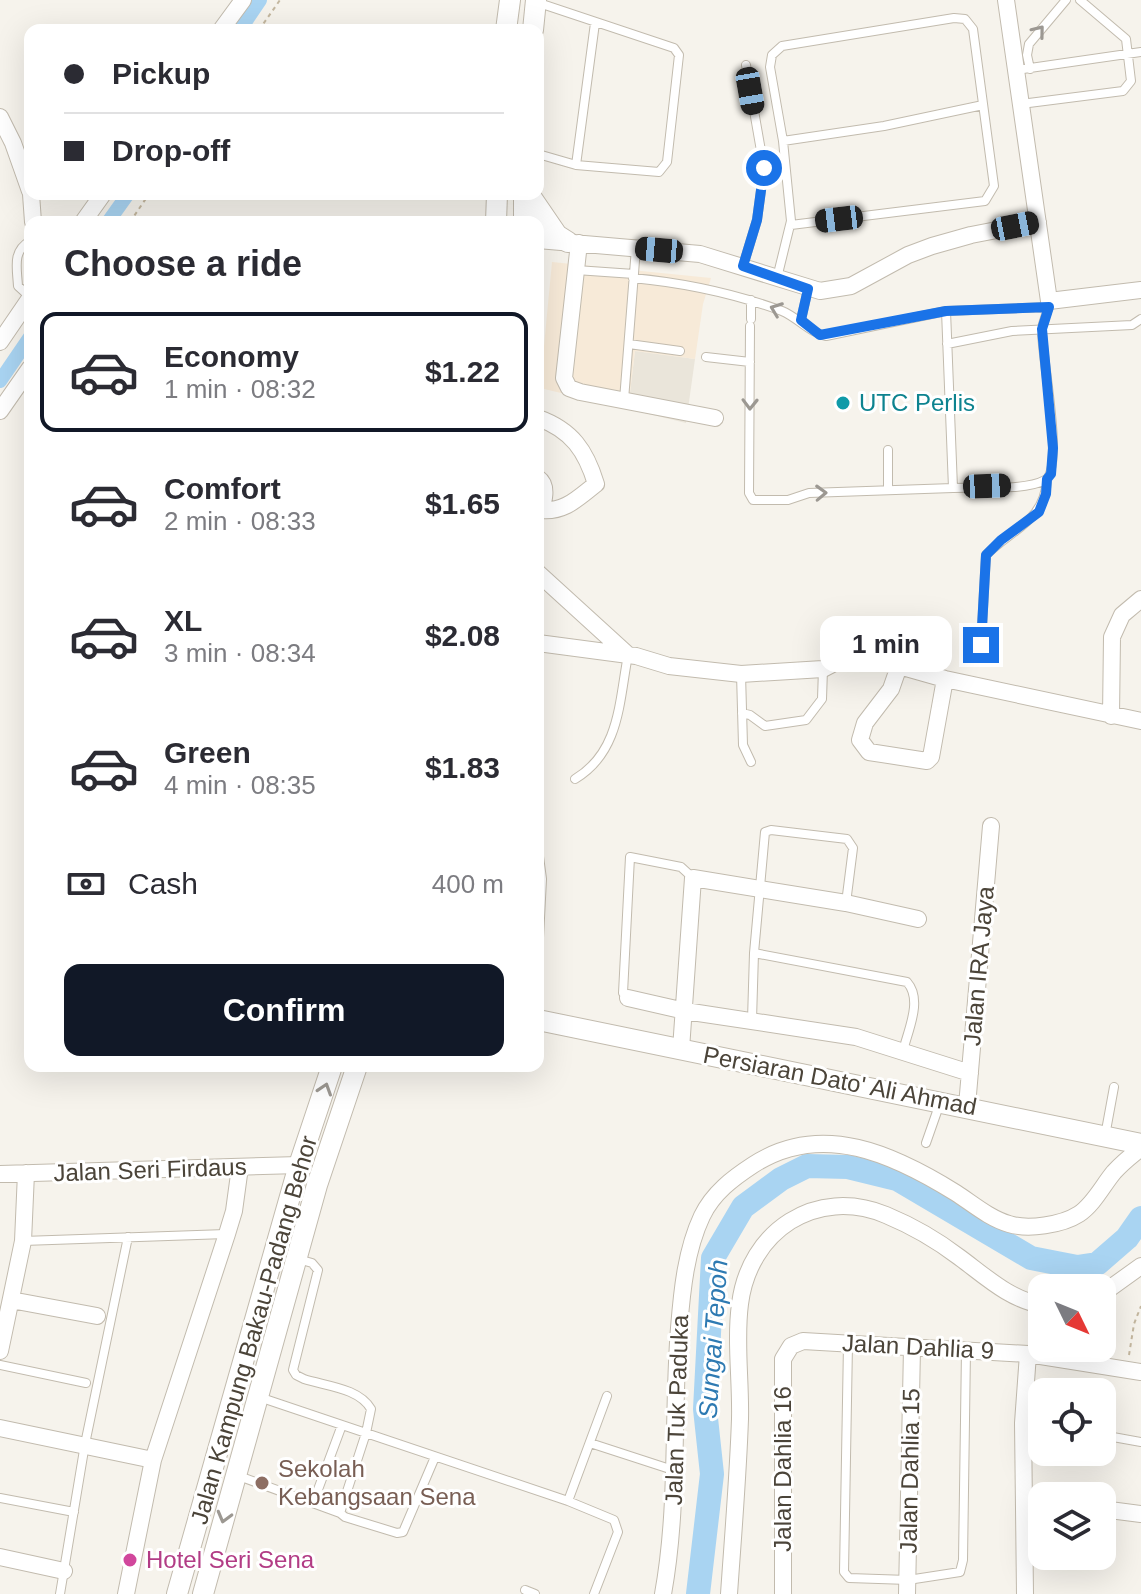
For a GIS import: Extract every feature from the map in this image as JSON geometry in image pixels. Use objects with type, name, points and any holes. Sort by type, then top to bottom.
[{"type":"street","points":[[225,24],[243,0]]},
{"type":"street","points":[[507,24],[510,0]]},
{"type":"street","points":[[1006,0],[1023,70],[1021,104],[1049,304],[1141,290]]},
{"type":"street","points":[[533,24],[535,1]]},
{"type":"street","points":[[0,117],[24,175]]},
{"type":"street","points":[[544,217],[557,235],[574,243]]},
{"type":"street","points":[[544,240],[700,254],[820,291],[851,286],[908,255],[932,246],[1038,222]]},
{"type":"street","points":[[574,243],[576,270],[564,378],[566,383],[580,392],[715,418]]},
{"type":"street","points":[[1,337],[24,305]]},
{"type":"street","points":[[0,411],[24,377]]},
{"type":"street","points":[[544,420],[571,434],[596,484],[567,507],[553,512],[544,511]]},
{"type":"street","points":[[544,578],[628,655]]},
{"type":"street","points":[[1111,716],[1112,637],[1122,615],[1141,599]]},
{"type":"street","points":[[544,644],[628,655],[669,666],[741,674],[823,669],[848,656],[864,656],[945,679],[1141,721]]},
{"type":"street","points":[[899,666],[891,689],[865,723],[860,740],[869,752],[927,761],[931,757],[945,679]]},
{"type":"street","name":"Jalan IRA Jaya","points":[[967,1106],[991,826]]},
{"type":"street","points":[[681,1049],[693,878],[846,903],[918,919]]},
{"type":"street","points":[[628,998],[685,1011],[856,1037],[970,1073]]},
{"type":"street","name":"Persiaran Dato' Ali Ahmad","points":[[544,1021],[967,1106],[1141,1146]]},
{"type":"street","name":"Jalan Kampung Bakau-Padang Behor","points":[[177,1594],[299,1165],[330,1072]]},
{"type":"street","name":"Jalan Kampung Bakau-Padang Behor","points":[[203,1594],[317,1185],[355,1072]]},
{"type":"street","name":"Jalan Tuk Paduka","points":[[663,1594],[672,1534],[676,1361],[682,1290],[703,1213],[720,1190],[761,1160],[783,1151],[819,1144],[844,1144],[896,1159],[919,1170],[992,1217],[1020,1227],[1054,1223],[1080,1213],[1141,1146]]},
{"type":"street","name":"Jalan Seri Firdaus","points":[[0,1174],[299,1165]]},
{"type":"street","points":[[126,1594],[153,1460],[234,1211],[240,1167]]},
{"type":"street","points":[[0,1351],[7,1303],[23,1241],[26,1173]]},
{"type":"street","points":[[729,1594],[740,1418],[740,1304],[750,1269],[773,1233],[802,1213],[823,1207],[846,1206],[884,1214],[956,1254],[1008,1293],[1028,1300]]},
{"type":"street","points":[[1116,1284],[1141,1266]]},
{"type":"street","points":[[7,1303],[97,1316]]},
{"type":"street","name":"Jalan Dahlia 9","points":[[791,1346],[803,1341],[1028,1354]]},
{"type":"street","name":"Jalan Dahlia 16","points":[[783,1594],[783,1359],[791,1346]]},
{"type":"street","name":"Jalan Dahlia 15","points":[[908,1587],[912,1348]]},
{"type":"street","points":[[1028,1354],[1023,1423],[1032,1482]]},
{"type":"street","name":"Jalan Dahlia 9","points":[[1078,1362],[1134,1371]]},
{"type":"street","points":[[0,1428],[153,1460]]},
{"type":"street","points":[[1116,1511],[1141,1514]]},
{"type":"street","points":[[0,1557],[64,1571]]},
{"type":"street","points":[[1025,1594],[1028,1562]]},
{"type":"lane","points":[[1066,0],[1029,44],[1023,70],[1141,52]]},
{"type":"lane","points":[[1021,104],[1123,91],[1131,81],[1128,42],[1080,0]]},
{"type":"lane","points":[[535,1],[674,48],[679,55],[667,162],[659,172],[576,165],[544,156]]},
{"type":"lane","points":[[777,278],[791,225],[791,200],[770,67],[772,55],[782,46],[954,18],[965,19],[973,29],[994,186],[985,201],[791,225]]},
{"type":"lane","points":[[576,165],[595,23]]},
{"type":"lane","points":[[1129,55],[1141,62]]},
{"type":"lane","points":[[743,266],[757,220],[764,168],[746,65]]},
{"type":"lane","points":[[783,141],[884,126],[983,105]]},
{"type":"lane","points":[[24,245],[19,249],[17,257],[18,286],[24,292]]},
{"type":"lane","points":[[624,401],[636,248]]},
{"type":"lane","points":[[576,270],[686,283],[751,300],[801,320],[815,332],[826,336],[946,311],[1049,304],[1042,329],[1053,448],[1051,474],[1047,479],[1031,485],[809,493],[788,500],[756,501],[751,498],[751,300]]},
{"type":"lane","points":[[801,320],[808,289]]},
{"type":"lane","points":[[946,311],[953,488]]},
{"type":"lane","points":[[947,344],[1012,331],[1132,325],[1141,319]]},
{"type":"lane","points":[[629,344],[680,351]]},
{"type":"lane","points":[[706,357],[750,362]]},
{"type":"lane","points":[[888,450],[888,490]]},
{"type":"lane","points":[[981,645],[986,555],[1039,512],[1046,494],[1047,479]]},
{"type":"lane","points":[[575,779],[596,763],[610,742],[618,719],[628,655]]},
{"type":"lane","points":[[742,713],[765,726],[806,720],[822,699],[823,669]]},
{"type":"lane","points":[[741,674],[743,745],[751,762]]},
{"type":"lane","points":[[752,1020],[754,953],[765,832],[771,830],[847,839],[853,848],[846,903]]},
{"type":"lane","points":[[628,998],[623,993],[630,857],[681,867],[693,878]]},
{"type":"lane","points":[[754,953],[907,982],[914,990],[915,1002],[903,1051]]},
{"type":"lane","points":[[1105,1136],[1114,1087]]},
{"type":"lane","points":[[926,1143],[940,1102]]},
{"type":"lane","points":[[23,1241],[227,1234]]},
{"type":"lane","points":[[60,1594],[85,1444],[128,1237]]},
{"type":"lane","points":[[296,1258],[312,1263],[318,1270],[293,1370],[304,1379],[357,1394],[371,1409],[340,1513]]},
{"type":"lane","points":[[848,1343],[844,1572],[849,1578],[908,1587],[960,1572],[963,1565],[966,1350]]},
{"type":"lane","points":[[0,1365],[86,1383]]},
{"type":"lane","points":[[258,1396],[568,1501],[614,1520],[618,1532],[594,1594]]},
{"type":"lane","points":[[568,1501],[607,1396]]},
{"type":"lane","points":[[1023,1423],[1028,1424]]},
{"type":"lane","points":[[313,1503],[342,1425]]},
{"type":"lane","points":[[1116,1438],[1141,1442]]},
{"type":"lane","points":[[590,1443],[674,1470]]},
{"type":"lane","points":[[235,1475],[345,1517],[397,1533],[403,1532],[435,1457]]},
{"type":"lane","points":[[0,1498],[74,1512]]},
{"type":"lane","points":[[525,1590],[535,1594]]},
{"type":"path","points":[[263,24],[280,0]]},
{"type":"path","points":[[1134,1371],[1134,1324],[1141,1306]]},
{"type":"shaded area","points":[[552,262],[711,278],[703,304],[695,359],[635,351],[628,409],[544,389],[544,346]]},
{"type":"shaded area","points":[[635,351],[695,359],[686,423],[628,409]]},
{"type":"waterway","points":[[244,24],[260,0]]},
{"type":"waterway","points":[[112,216],[124,200]]},
{"type":"waterway","points":[[0,381],[24,346]]},
{"type":"waterway","name":"Sungai Tepoh","points":[[698,1594],[712,1474],[705,1409],[713,1258],[743,1207],[781,1179],[807,1166],[848,1167],[897,1179],[1031,1258],[1077,1267],[1097,1264],[1127,1238],[1141,1218]]},
{"type":"place","name":"UTC Perlis","points":[[843,403]]},
{"type":"place","name":"Sekolah Kebangsaan Sena","points":[[262,1483]]},
{"type":"place","name":"Hotel Seri Sena","points":[[130,1560]]},
{"type":"route","points":[[764,168],[757,220],[743,266],[808,289],[801,320],[820,335],[946,311],[1049,307],[1042,329],[1053,448],[1051,474],[1039,512],[986,555],[981,645]]}]
